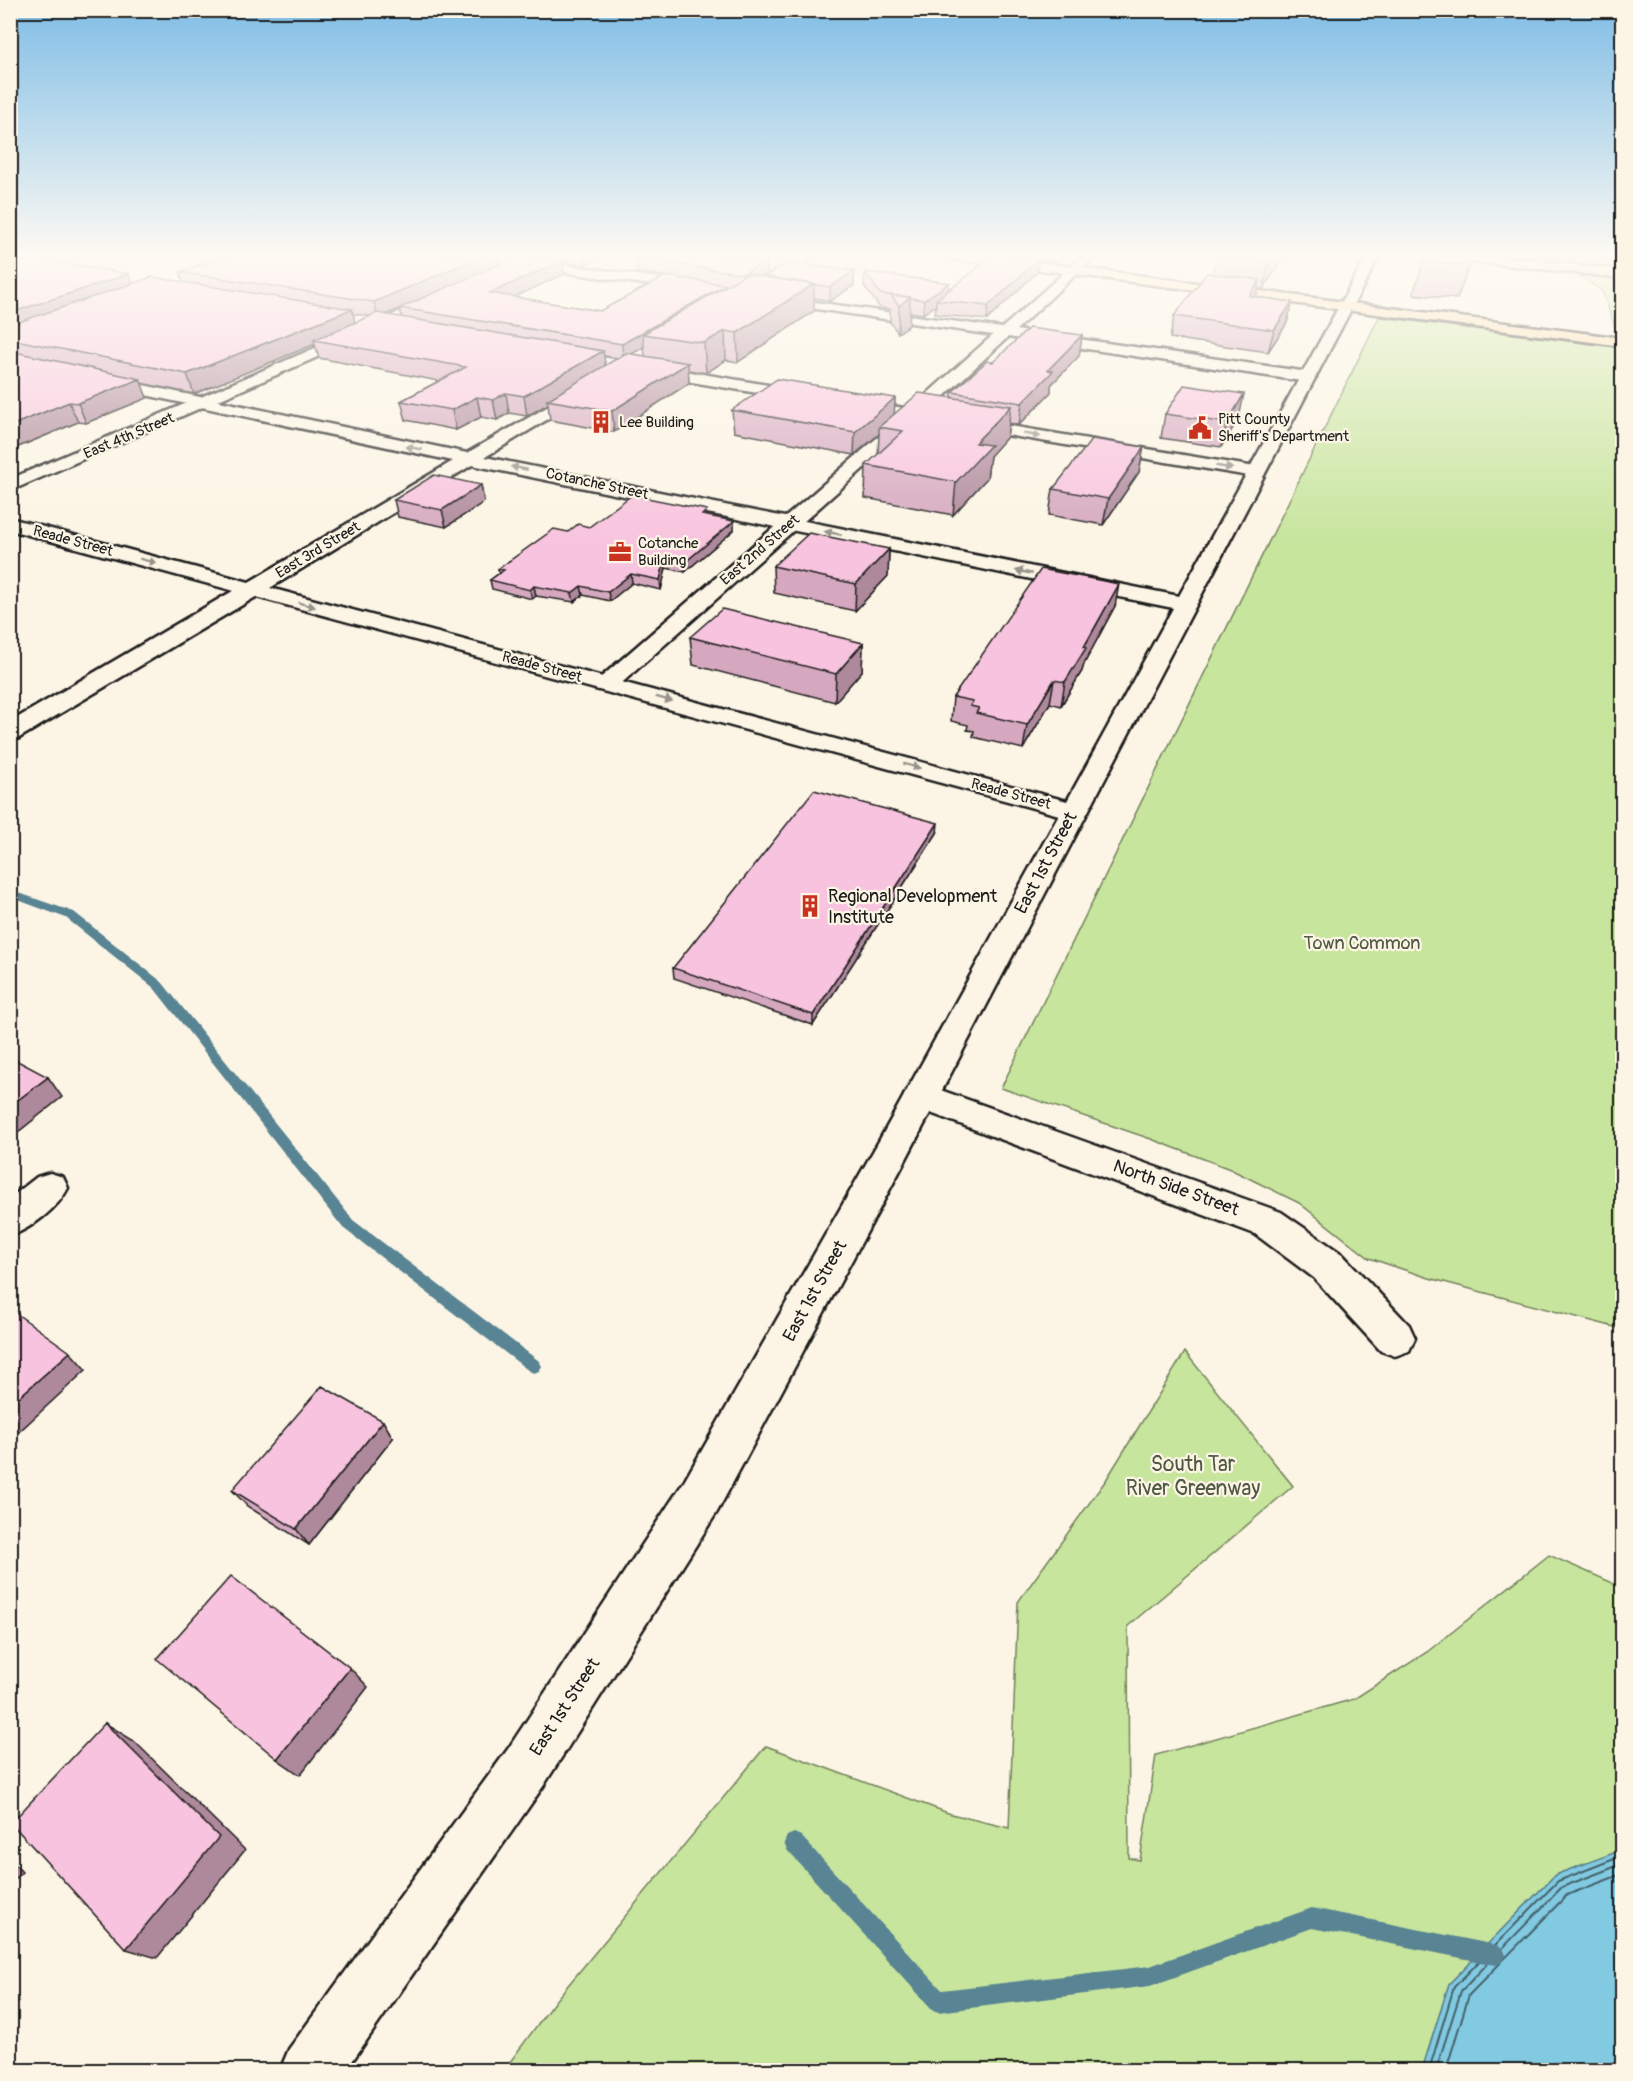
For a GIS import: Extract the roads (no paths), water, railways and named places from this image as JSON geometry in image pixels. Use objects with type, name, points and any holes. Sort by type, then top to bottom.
[{"type":"street","name":"East 4th Street","points":[[10,486],[320,351]]},
{"type":"street","name":"East 2nd Street","points":[[607,684],[984,351]]},
{"type":"street","points":[[1130,351],[1308,377]]},
{"type":"street","name":"East 1st Street","points":[[310,2070],[526,1767],[701,1496],[921,1096],[1255,472],[1322,351]]},
{"type":"street","points":[[550,354],[1255,472]]},
{"type":"street","name":"East 3rd Street","points":[[10,733],[642,356]]},
{"type":"street","name":"Cotanche Street","points":[[10,361],[472,459],[1185,604]]},
{"type":"street","name":"Reade Street","points":[[10,524],[1074,811]]},
{"type":"street","name":"North Side Street","points":[[921,1096],[1268,1223],[1328,1266],[1395,1338]]},
{"type":"street","points":[[10,1220],[50,1188]]},
{"type":"water","points":[[1622,1850],[1622,2070],[1422,2070],[1449,1984],[1555,1875]]},
{"type":"waterway","points":[[10,893],[70,915],[158,985],[348,1224],[534,1366]]},
{"type":"waterway","points":[[794,1843],[938,2001],[1150,1976],[1312,1918],[1496,1955]]},
{"type":"place","name":"Lee Building","points":[[601,422]]},
{"type":"place","name":"Pitt County Sheriff's Department","points":[[1200,428]]},
{"type":"place","name":"Cotanche Building","points":[[620,552]]},
{"type":"place","name":"Regional Development Institute","points":[[810,906]]},
{"type":"park label","name":"Town Common","points":[[1362,943]]},
{"type":"park label","name":"South Tar River Greenway","points":[[1193,1476]]}]
